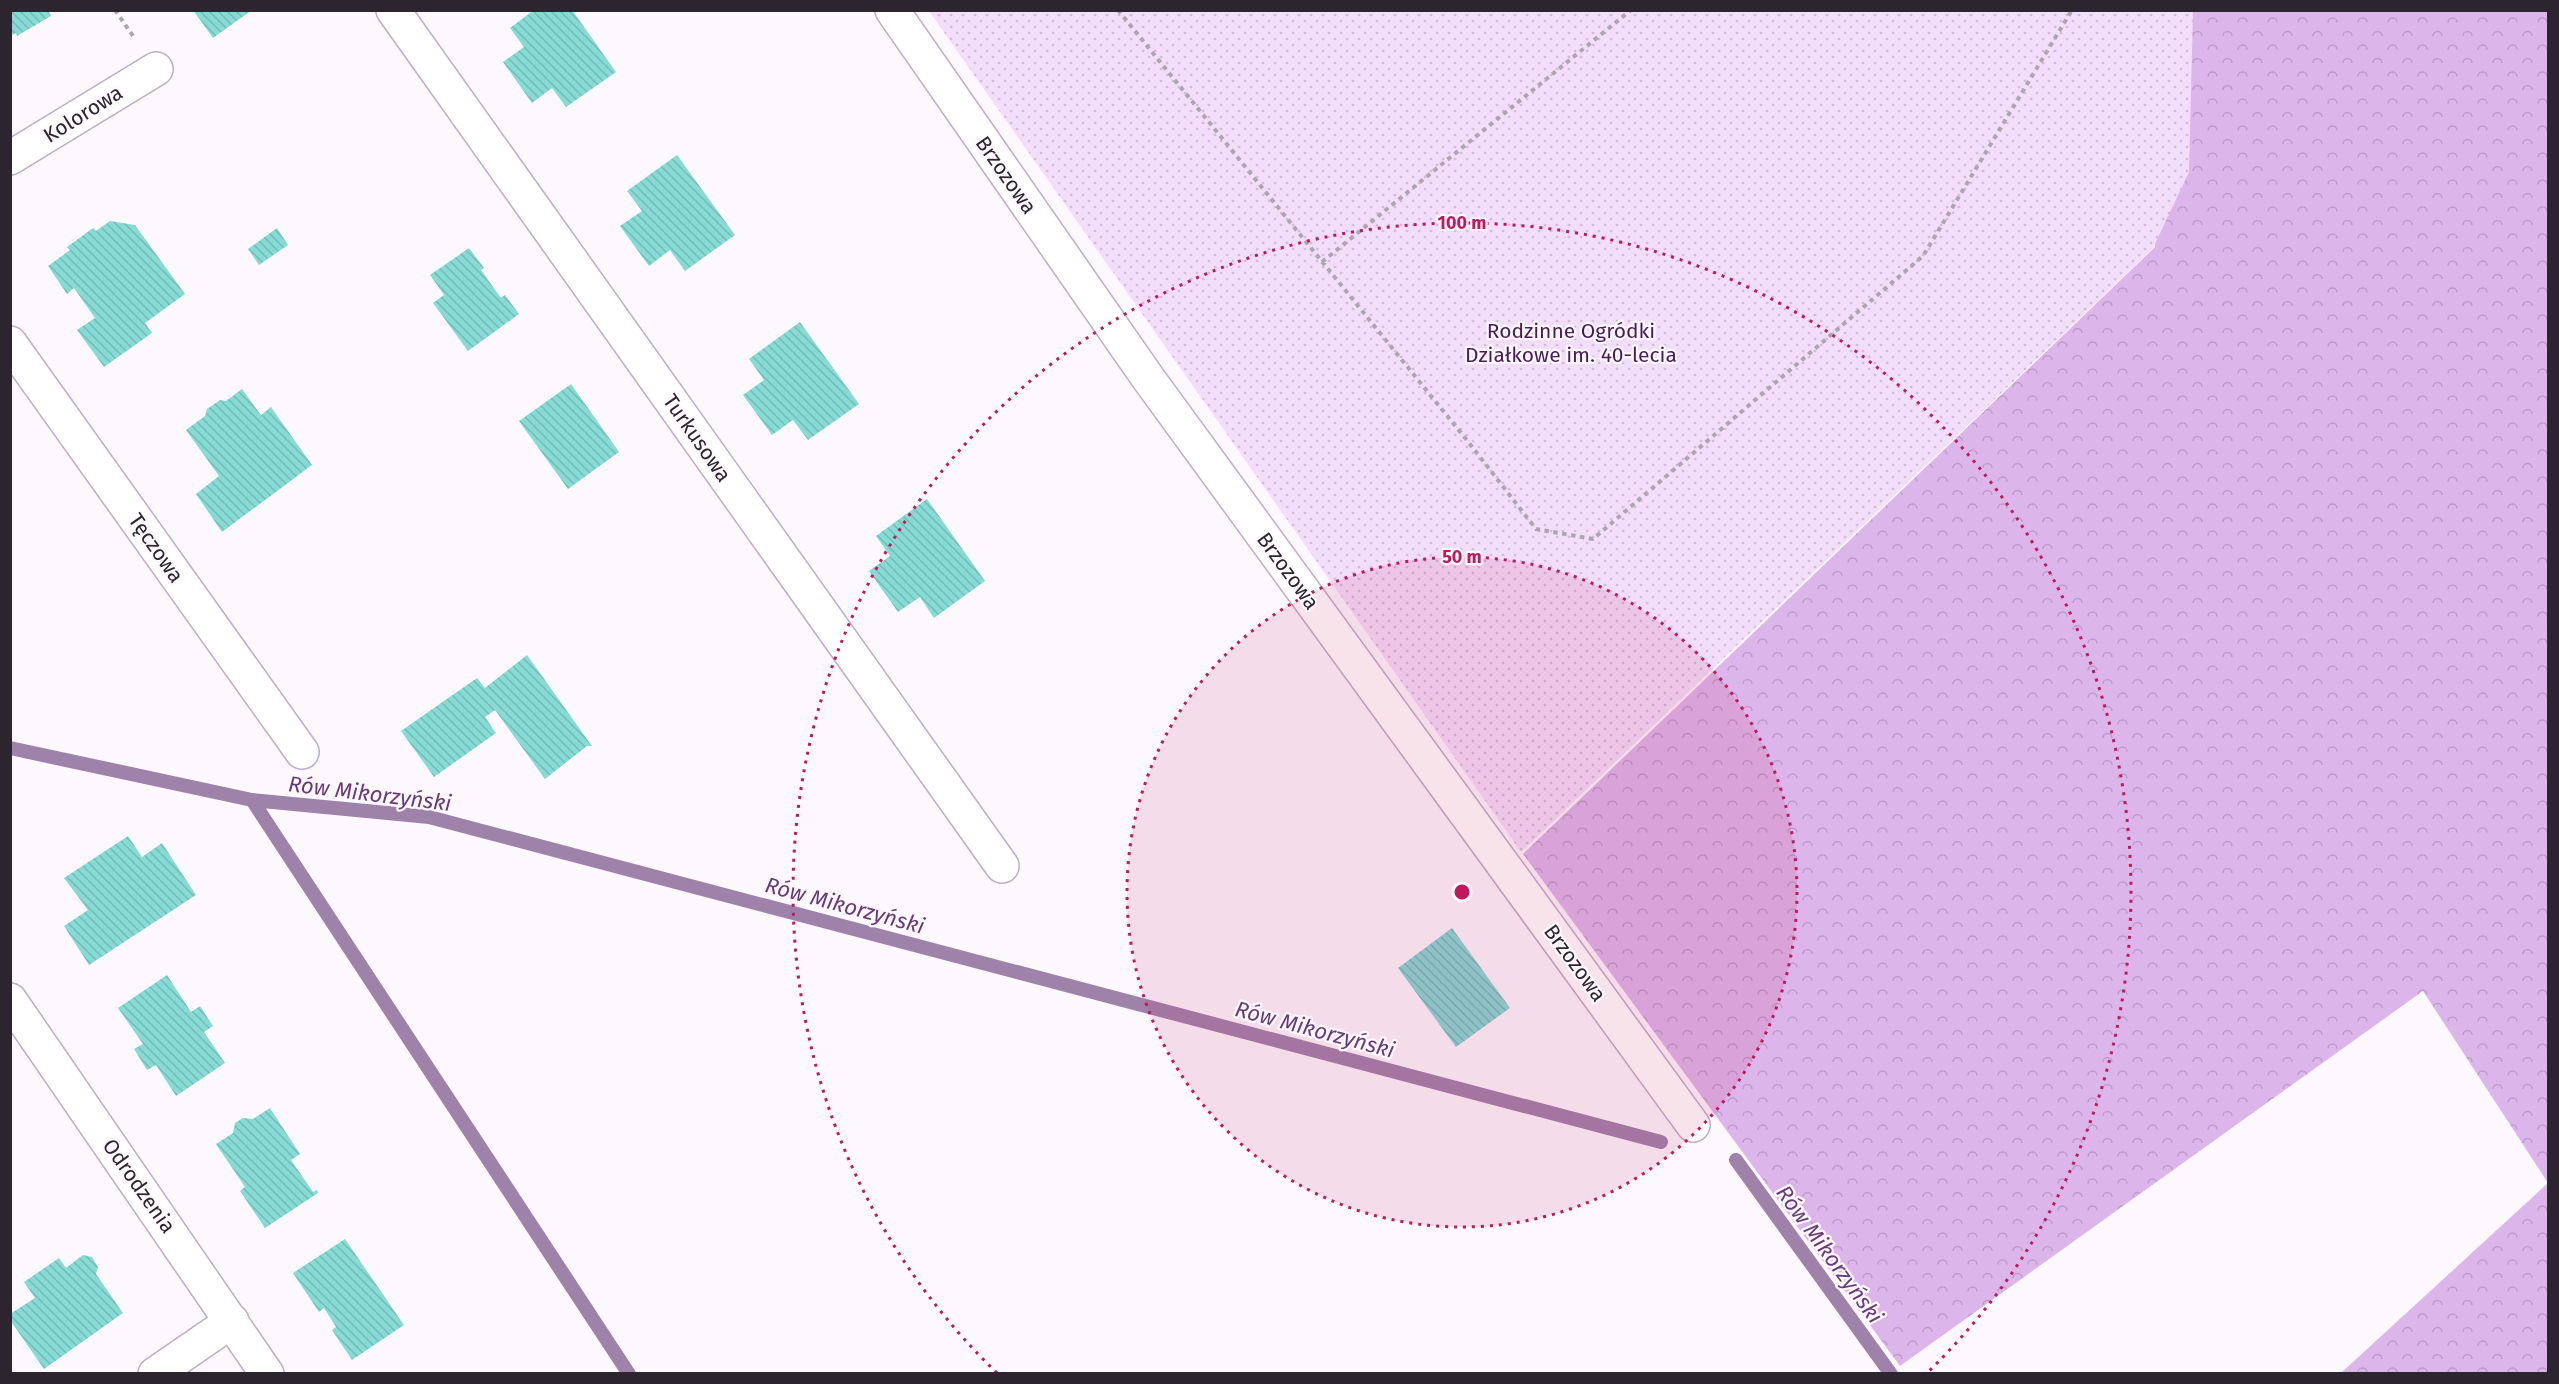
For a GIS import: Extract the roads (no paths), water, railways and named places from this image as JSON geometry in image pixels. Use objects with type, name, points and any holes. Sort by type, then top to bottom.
[{"type":"street","name":"Turkusowa","points":[[393,10],[1002,866]]},
{"type":"street","name":"Brzozowa","points":[[892,10],[1148,378],[1693,1125]]},
{"type":"street","name":"Kolorowa","points":[[10,158],[156,69]]},
{"type":"street","name":"Tęczowa","points":[[10,343],[302,752]]},
{"type":"street","name":"Odrodzenia","points":[[10,1000],[267,1374]]},
{"type":"street","points":[[155,1374],[232,1321]]},
{"type":"waterway","name":"Rów Mikorzyński","points":[[10,748],[252,800],[429,817],[1661,1142]]},
{"type":"waterway","points":[[252,800],[629,1374]]},
{"type":"waterway","name":"Rów Mikorzyński","points":[[1736,1160],[1891,1374]]},
{"type":"park label","name":"Rodzinne Ogródki Działkowe im. 40-lecia","points":[[1571,343]]}]
